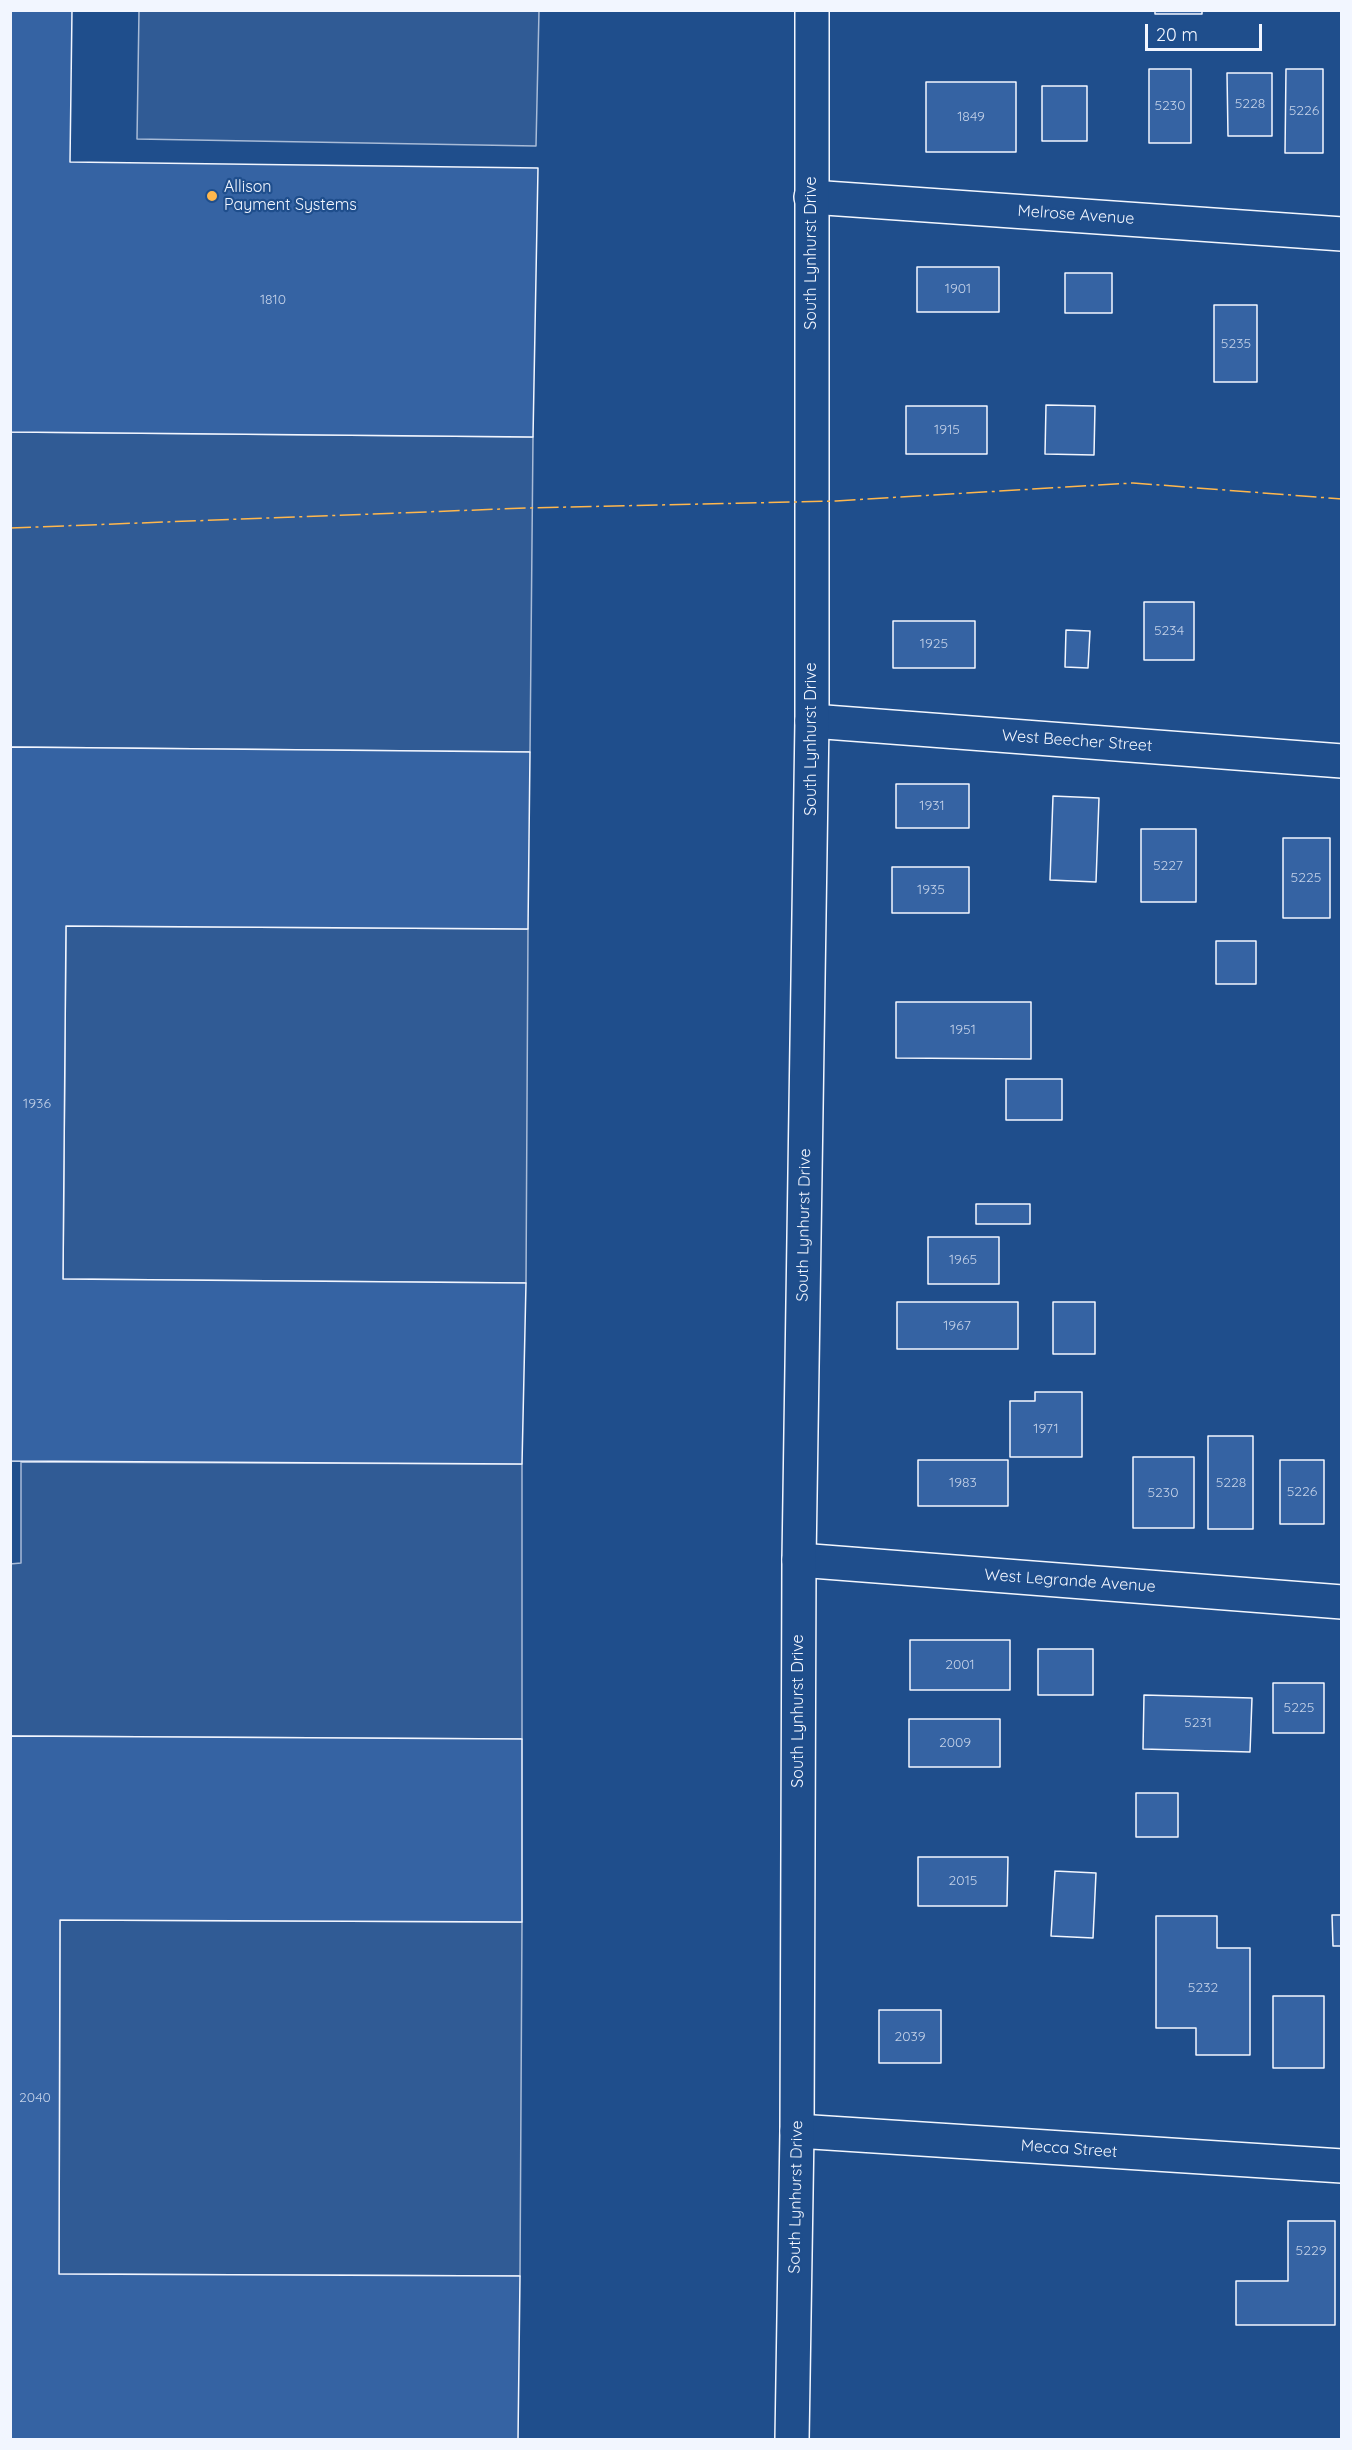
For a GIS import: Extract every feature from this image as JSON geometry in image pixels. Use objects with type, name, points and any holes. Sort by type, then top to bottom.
[{"type":"main road","name":"South Lynhurst Drive","points":[[792,2439],[797,2131],[799,1560],[812,721],[812,10]]},
{"type":"main road","name":"Melrose Avenue","points":[[811,197],[1341,234]]},
{"type":"main road","name":"West Beecher Street","points":[[812,721],[1341,761]]},
{"type":"main road","name":"West Legrande Avenue","points":[[799,1560],[1341,1602]]},
{"type":"main road","name":"Mecca Street","points":[[797,2131],[1341,2166]]},
{"type":"shaded area","points":[[139,11],[539,11],[536,146],[137,139]]},
{"type":"shaded area","points":[[11,432],[533,437],[530,752],[11,747]]},
{"type":"shaded area","points":[[66,926],[528,929],[526,1283],[63,1279]]},
{"type":"shaded area","points":[[21,1462],[522,1464],[522,1739],[11,1736],[10,1564],[21,1563]]},
{"type":"shaded area","points":[[60,1920],[522,1922],[520,2276],[59,2274]]},
{"type":"building","points":[[10,10],[72,10],[70,162],[538,168],[533,437],[10,432]]},
{"type":"building","points":[[1155,10],[1202,10],[1202,14],[1155,14]]},
{"type":"building","points":[[1149,69],[1191,69],[1191,143],[1149,143]]},
{"type":"building","points":[[1286,69],[1323,69],[1323,153],[1285,153]]},
{"type":"building","points":[[1227,73],[1272,73],[1272,136],[1228,136]]},
{"type":"building","points":[[926,82],[1016,82],[1016,152],[926,152]]},
{"type":"building","points":[[1042,86],[1087,86],[1087,141],[1042,141]]},
{"type":"building","points":[[917,267],[999,267],[999,312],[917,312]]},
{"type":"building","points":[[1065,273],[1112,273],[1112,313],[1065,313]]},
{"type":"building","points":[[1214,305],[1257,305],[1257,382],[1214,382]]},
{"type":"building","points":[[1046,405],[1095,406],[1094,455],[1045,454]]},
{"type":"building","points":[[906,406],[987,406],[987,454],[906,454]]},
{"type":"building","points":[[1144,602],[1194,602],[1194,660],[1144,660]]},
{"type":"building","points":[[893,621],[975,621],[975,668],[893,668]]},
{"type":"building","points":[[1066,630],[1090,631],[1088,668],[1065,667]]},
{"type":"building","points":[[10,747],[530,752],[528,929],[66,926],[63,1279],[526,1283],[522,1464],[10,1461]]},
{"type":"building","points":[[896,784],[969,784],[969,828],[896,828]]},
{"type":"building","points":[[1053,796],[1099,798],[1096,882],[1050,880]]},
{"type":"building","points":[[1141,829],[1196,829],[1196,902],[1141,902]]},
{"type":"building","points":[[1283,838],[1330,838],[1330,918],[1283,918]]},
{"type":"building","points":[[892,867],[969,867],[969,913],[892,913]]},
{"type":"building","points":[[1216,941],[1256,941],[1256,984],[1216,984]]},
{"type":"building","points":[[896,1002],[1031,1002],[1031,1059],[896,1058]]},
{"type":"building","points":[[1006,1079],[1062,1079],[1062,1120],[1006,1120]]},
{"type":"building","points":[[976,1204],[1030,1204],[1030,1224],[976,1224]]},
{"type":"building","points":[[928,1237],[999,1237],[999,1284],[928,1284]]},
{"type":"building","points":[[897,1302],[1018,1302],[1018,1349],[897,1349]]},
{"type":"building","points":[[1053,1302],[1095,1302],[1095,1354],[1053,1354]]},
{"type":"building","points":[[1035,1392],[1082,1392],[1082,1457],[1010,1457],[1010,1401],[1035,1401]]},
{"type":"building","points":[[1208,1436],[1253,1436],[1253,1529],[1208,1529]]},
{"type":"building","points":[[1133,1457],[1194,1457],[1194,1528],[1133,1528]]},
{"type":"building","points":[[918,1460],[1008,1460],[1008,1506],[918,1506]]},
{"type":"building","points":[[1280,1460],[1324,1460],[1324,1524],[1280,1524]]},
{"type":"building","points":[[910,1640],[1010,1640],[1010,1690],[910,1690]]},
{"type":"building","points":[[1038,1649],[1093,1649],[1093,1695],[1038,1695]]},
{"type":"building","points":[[1273,1683],[1324,1683],[1324,1733],[1273,1733]]},
{"type":"building","points":[[1144,1695],[1252,1698],[1250,1752],[1143,1749]]},
{"type":"building","points":[[909,1719],[1000,1719],[1000,1767],[909,1767]]},
{"type":"building","points":[[10,1736],[522,1739],[522,1922],[60,1920],[59,2274],[520,2276],[518,2440],[10,2440]]},
{"type":"building","points":[[1136,1793],[1178,1793],[1178,1837],[1136,1837]]},
{"type":"building","points":[[918,1857],[1008,1857],[1007,1906],[918,1906]]},
{"type":"building","points":[[1055,1871],[1096,1873],[1093,1938],[1051,1936]]},
{"type":"building","points":[[1332,1915],[1342,1915],[1342,1946],[1333,1946]]},
{"type":"building","points":[[1156,1916],[1217,1916],[1217,1948],[1250,1948],[1250,2055],[1196,2055],[1196,2028],[1156,2028]]},
{"type":"building","points":[[1273,1996],[1324,1996],[1324,2068],[1273,2068]]},
{"type":"building","points":[[879,2010],[941,2010],[941,2063],[879,2063]]},
{"type":"building","points":[[1288,2221],[1335,2221],[1335,2325],[1236,2325],[1236,2281],[1288,2281]]},
{"type":"power","points":[[10,528],[527,508],[836,501],[1133,483],[1342,499]]},
{"type":"place","name":"Allison Payment Systems","points":[[212,196]]}]
